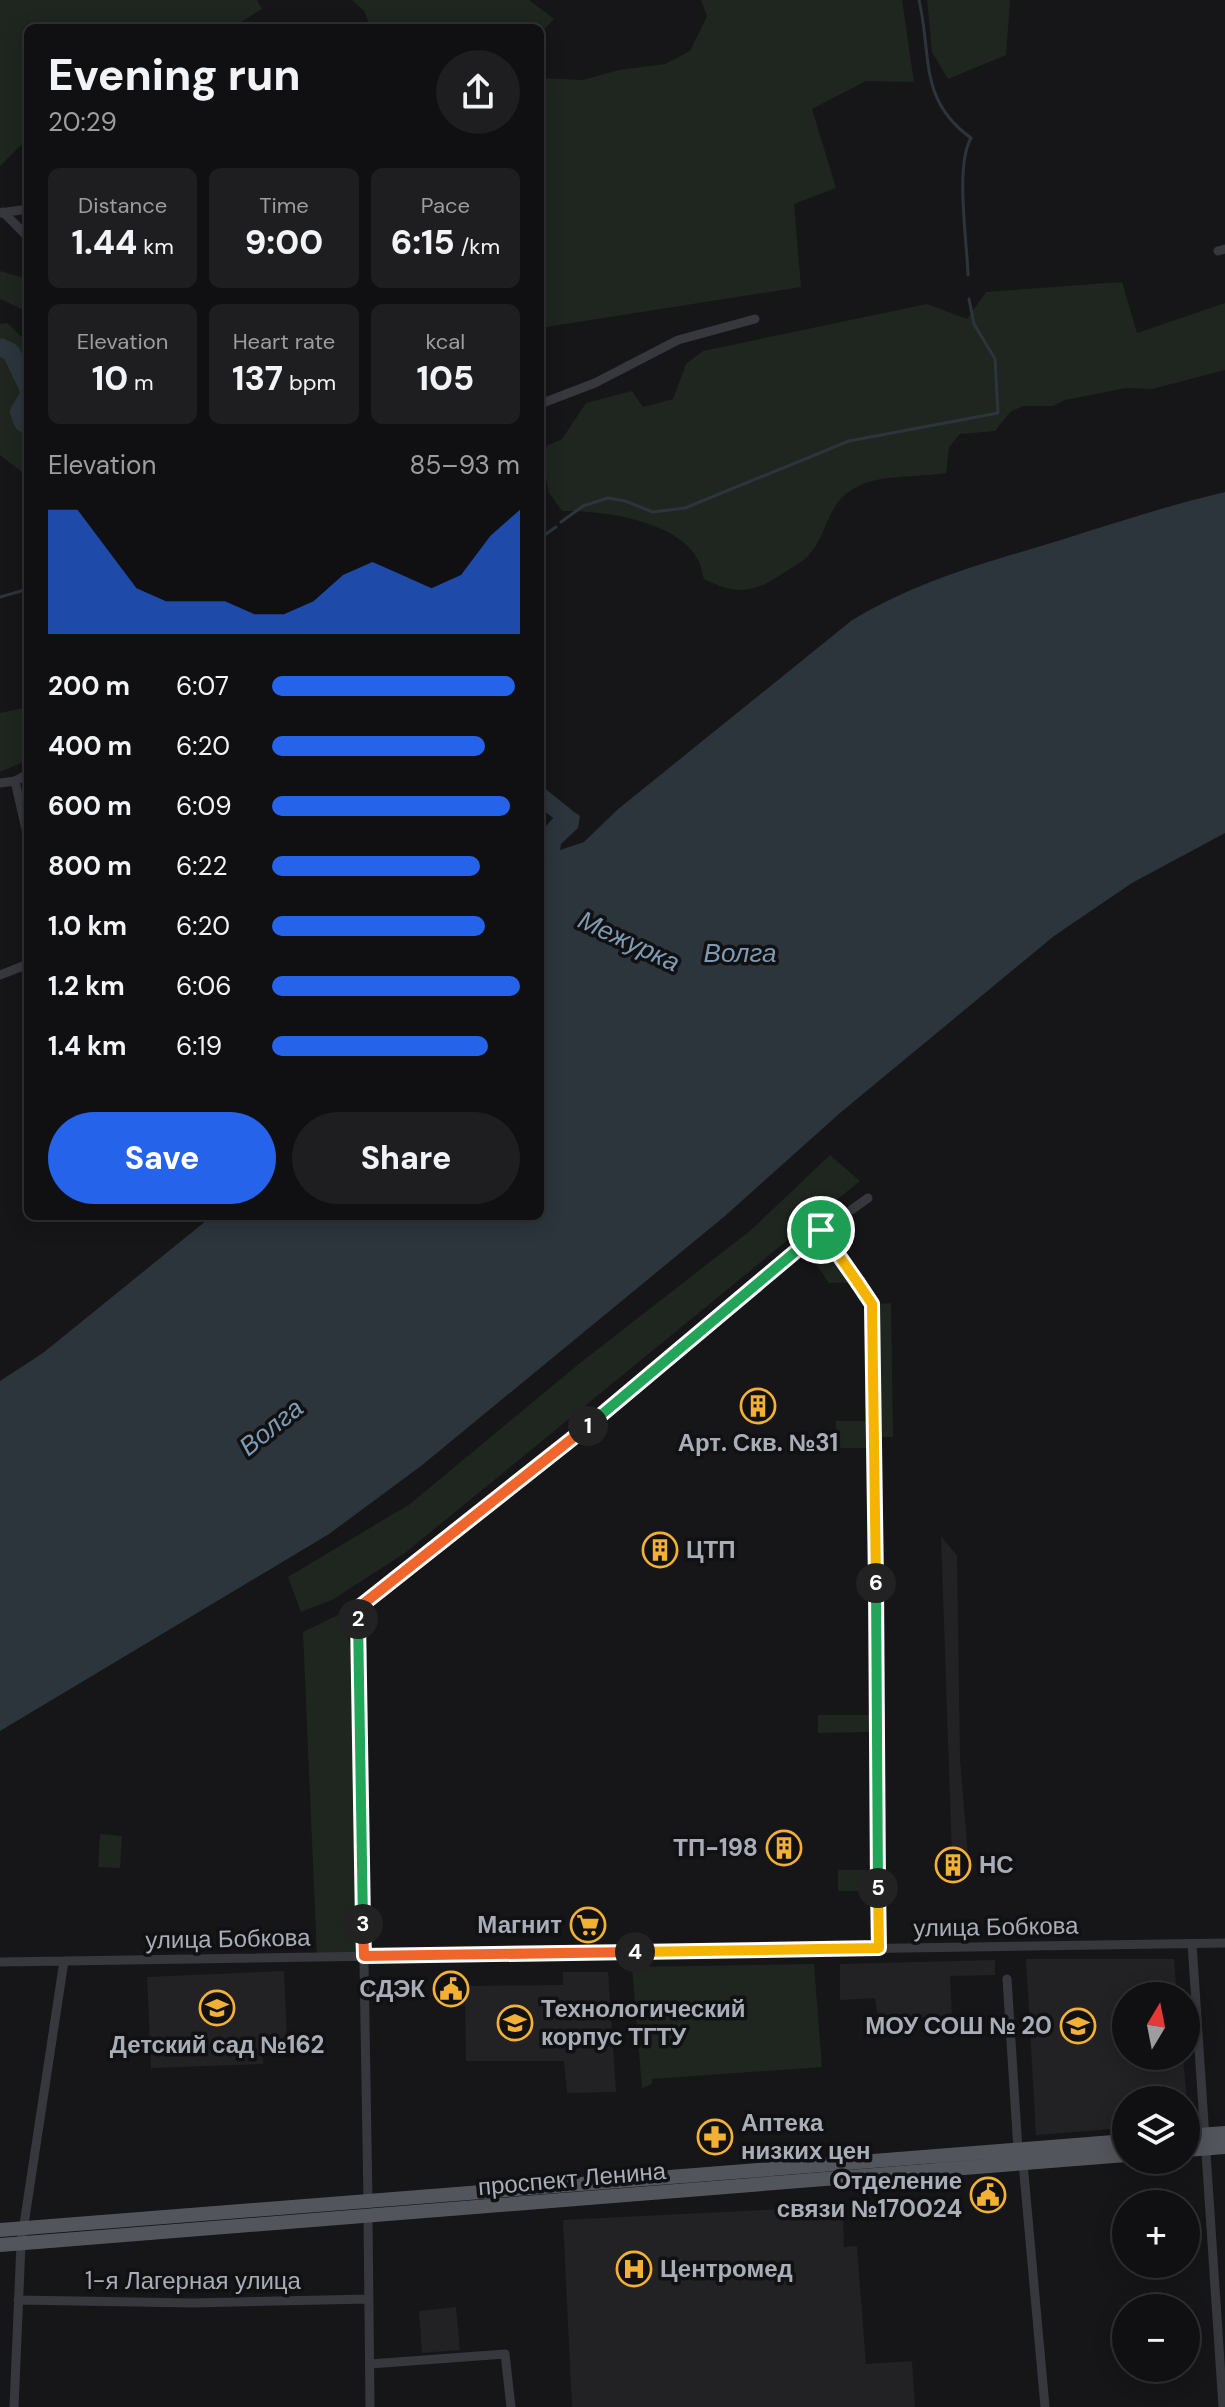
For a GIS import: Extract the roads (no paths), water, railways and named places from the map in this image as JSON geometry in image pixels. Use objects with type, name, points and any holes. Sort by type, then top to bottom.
[{"type":"main road","points":[[1200,2144],[1225,2133]]},
{"type":"main road","points":[[1200,2140],[1225,2147]]},
{"type":"main road","name":"проспект Ленина","points":[[0,2245],[368,2217],[1024,2154],[1112,2143]]},
{"type":"main road","name":"проспект Ленина","points":[[0,2230],[1024,2154],[1112,2155]]},
{"type":"main road","points":[[368,2217],[372,2201]]},
{"type":"street","points":[[1,213],[24,210]]},
{"type":"street","points":[[1,213],[24,233]]},
{"type":"street","points":[[544,402],[595,383],[678,340],[755,319]]},
{"type":"street","points":[[0,783],[24,776]]},
{"type":"street","points":[[15,781],[24,820]]},
{"type":"street","points":[[0,975],[24,966]]},
{"type":"street","points":[[372,2201],[358,1608],[568,1442],[821,1230],[868,1198]]},
{"type":"street","points":[[821,1230],[872,1304],[879,1948]]},
{"type":"street","name":"улица Бобкова","points":[[0,1962],[1225,1943]]},
{"type":"street","points":[[1192,1944],[1223,2407]]},
{"type":"street","points":[[14,2407],[21,2244],[64,1961]]},
{"type":"street","points":[[1007,1979],[1045,2407]]},
{"type":"street","points":[[368,2217],[370,2407]]},
{"type":"street","name":"1-я Лагерная улица","points":[[18,2300],[193,2303],[369,2299]]},
{"type":"street","points":[[370,2364],[505,2354],[511,2407]]},
{"type":"water","name":"Волга","points":[[1225,492],[1225,833],[1132,883],[1054,936],[840,1113],[725,1216],[421,1466],[329,1534],[0,1731],[0,1381],[43,1353],[207,1220],[544,1220],[544,829],[561,812],[570,809],[580,816],[578,828],[561,844],[560,850],[584,842],[617,810],[851,621],[876,607],[980,565]]},
{"type":"waterway","points":[[919,0],[935,92],[942,108],[971,138],[966,150],[963,184],[968,275]]},
{"type":"waterway","points":[[561,522],[583,506],[608,498],[653,512],[685,508],[849,441],[998,413],[995,359],[974,324],[969,299]]},
{"type":"waterway","name":"Межурка","points":[[0,347],[11,352],[24,380]]},
{"type":"waterway","name":"Межурка","points":[[24,404],[19,412],[24,423]]},
{"type":"waterway","points":[[544,533],[556,527]]},
{"type":"waterway","points":[[0,597],[24,590]]},
{"type":"waterway","name":"Межурка","points":[[544,799],[565,816],[544,852]]},
{"type":"place","name":"Арт. Скв. №31","points":[[758,1406]]},
{"type":"place","name":"ЦТП","points":[[660,1550]]},
{"type":"place","name":"ТП-198","points":[[784,1848]]},
{"type":"place","name":"НС","points":[[953,1865]]},
{"type":"place","name":"Магнит","points":[[588,1925]]},
{"type":"place","name":"СДЭК","points":[[451,1989]]},
{"type":"place","name":"Детский сад №162","points":[[217,2008]]},
{"type":"place","name":"Технологический корпус ТГТУ","points":[[515,2023]]},
{"type":"place","name":"МОУ СОШ № 20","points":[[1078,2026]]},
{"type":"place","name":"Аптека низких цен","points":[[715,2137]]},
{"type":"place","name":"Отделение связи №170024","points":[[988,2195]]},
{"type":"place","name":"Центромед","points":[[634,2269]]}]
